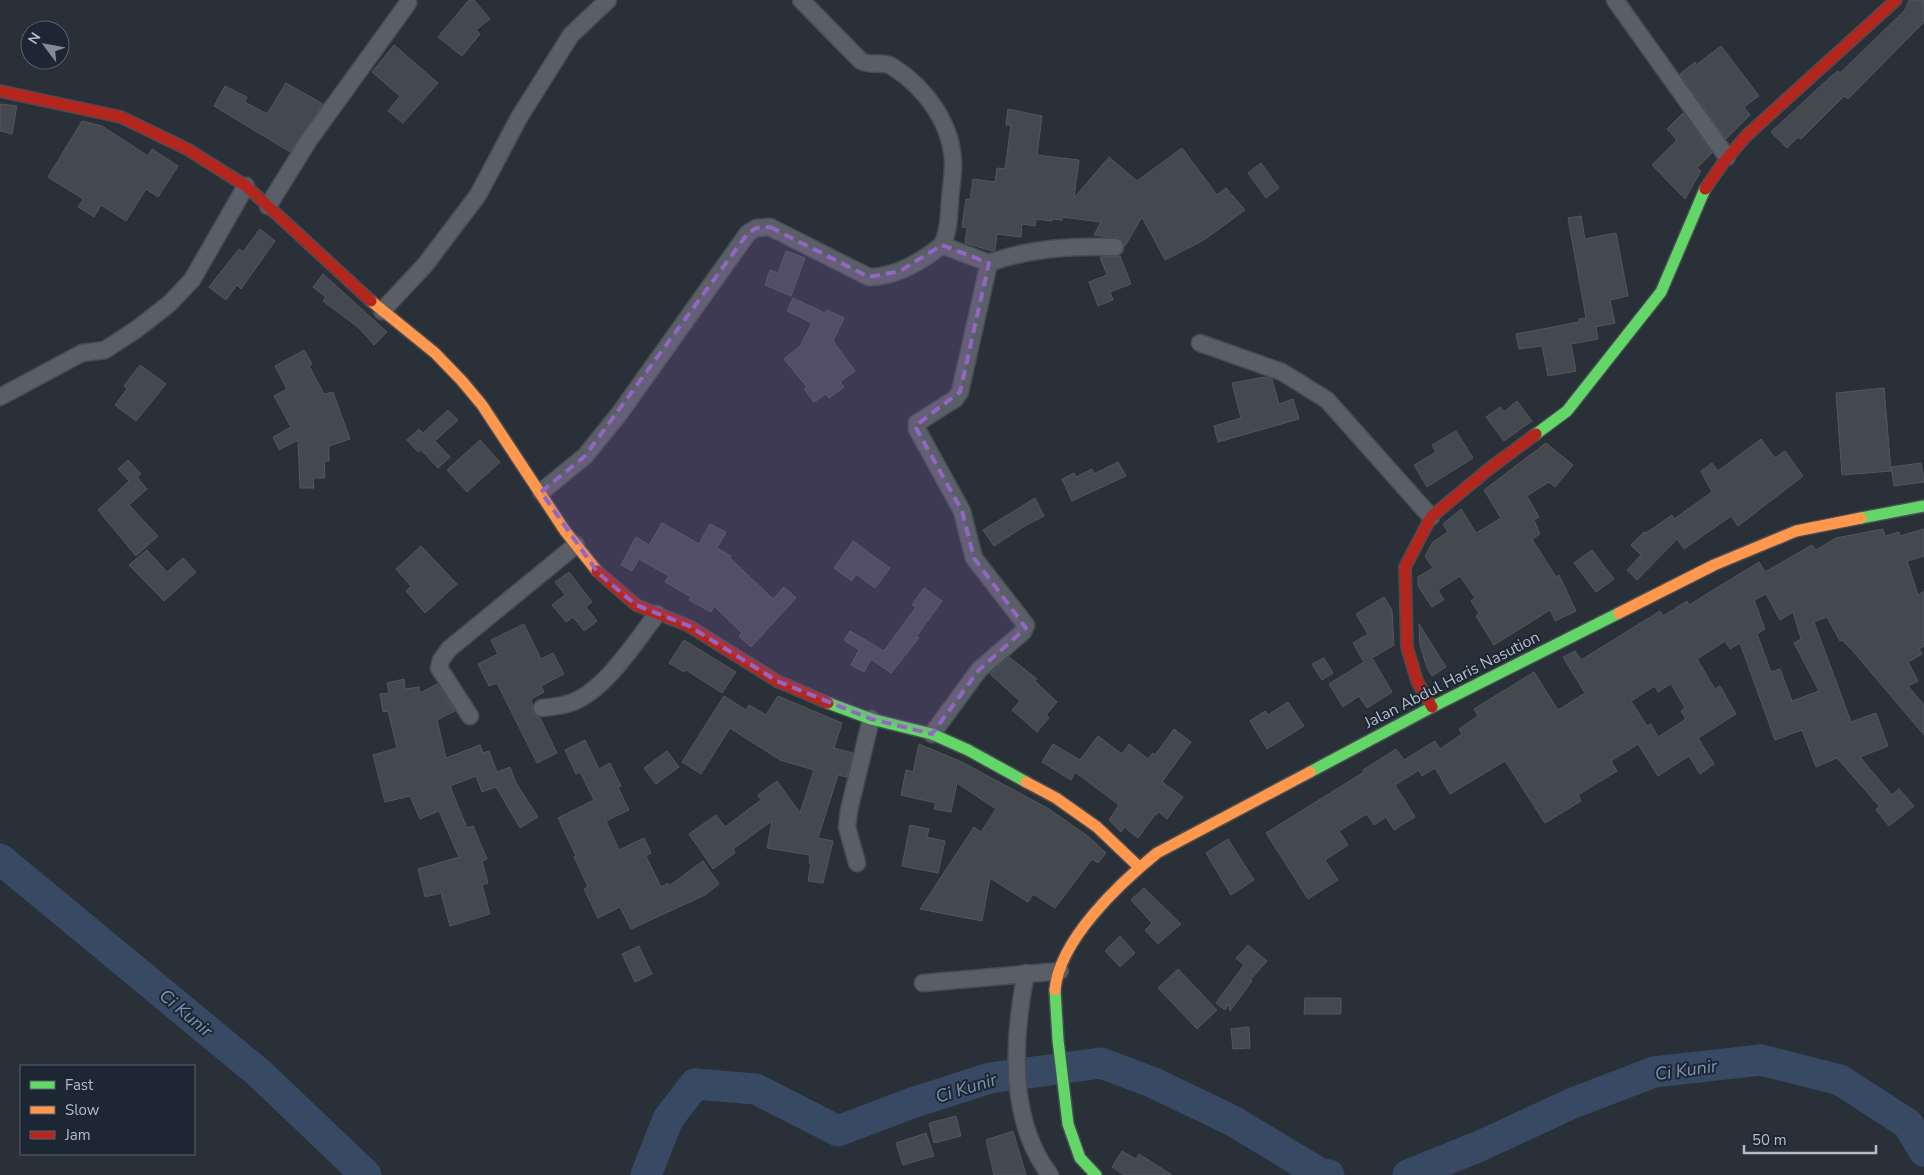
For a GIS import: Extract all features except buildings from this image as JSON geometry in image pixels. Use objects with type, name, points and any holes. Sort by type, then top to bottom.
[{"type":"street","points":[[382,310],[425,265],[478,195],[520,116],[571,35],[608,0]]},
{"type":"street","points":[[541,492],[566,474],[591,449],[619,414],[748,233],[756,228],[770,227],[869,277],[882,277],[900,271],[942,245],[948,223],[953,164],[945,126],[934,104],[902,73],[891,66],[883,63],[868,65],[861,61],[801,0]]},
{"type":"street","points":[[1615,0],[1727,157]]},
{"type":"street","points":[[1432,707],[1417,680],[1407,647],[1405,605],[1405,567],[1431,518],[1490,468],[1567,411],[1669,280],[1694,212],[1708,184],[1727,157],[1747,135],[1896,0]]},
{"type":"street","points":[[268,206],[309,140],[408,3]]},
{"type":"street","points":[[0,91],[17,93],[121,117],[187,149],[246,186],[382,310],[435,353],[462,380],[482,405],[576,546],[598,573],[636,605],[689,626],[777,681],[842,709],[871,719],[932,734],[968,750],[1056,798],[1097,827],[1139,867]]},
{"type":"street","points":[[0,397],[82,354],[105,350],[137,330],[169,304],[192,280],[246,186]]},
{"type":"street","points":[[942,245],[989,263],[1040,251],[1087,246],[1115,247]]},
{"type":"street","points":[[932,734],[980,670],[1026,628],[1024,621],[974,558],[962,511],[917,429],[921,419],[954,399],[960,392],[989,263]]},
{"type":"street","points":[[1200,343],[1282,372],[1327,400],[1431,518]]},
{"type":"street","name":"Jalan Abdul Haris Nasution","points":[[1058,980],[1074,941],[1092,915],[1110,894],[1157,853],[1432,707],[1714,564],[1796,531],[1924,506]]},
{"type":"street","points":[[470,716],[439,668],[444,654],[576,546]]},
{"type":"street","points":[[542,708],[573,702],[587,694],[604,680],[657,614]]},
{"type":"street","points":[[858,863],[847,827],[849,810],[871,719]]},
{"type":"street","points":[[1026,973],[1018,1014],[1017,1084],[1027,1129],[1042,1164],[1050,1175]]},
{"type":"street","points":[[923,983],[1026,973],[1058,980],[1064,1097],[1073,1146],[1090,1171],[1096,1175]]},
{"type":"highlighted area","points":[[770,227],[869,277],[900,271],[942,245],[989,263],[960,392],[915,426],[962,511],[974,558],[1026,628],[979,670],[932,734],[871,719],[777,681],[689,626],[636,605],[598,573],[541,492],[585,456],[748,233],[756,228]]},
{"type":"waterway","name":"Ci Kunir","points":[[0,859],[259,1073],[366,1175]]},
{"type":"waterway","name":"Ci Kunir","points":[[1408,1175],[1480,1146],[1573,1103],[1654,1072],[1761,1060],[1840,1080],[1908,1124],[1924,1151]]},
{"type":"waterway","name":"Ci Kunir","points":[[646,1175],[668,1119],[695,1084],[756,1089],[838,1131],[912,1103],[990,1078],[1101,1063],[1154,1083],[1233,1121],[1321,1174],[1329,1175]]},
{"type":"traffic: fast","points":[[1536,434],[1567,411],[1661,292],[1705,189]]},
{"type":"traffic: fast","points":[[1861,518],[1924,506]]},
{"type":"traffic: fast","points":[[1310,772],[1432,707],[1619,613]]},
{"type":"traffic: fast","points":[[828,703],[871,719],[932,734],[968,750],[1026,782]]},
{"type":"traffic: fast","points":[[1055,990],[1058,1040],[1068,1124],[1080,1158],[1096,1175]]},
{"type":"traffic: slow","points":[[371,301],[435,353],[462,381],[482,405],[565,531],[597,571]]},
{"type":"traffic: slow","points":[[1619,613],[1714,565],[1796,531],[1861,518]]},
{"type":"traffic: slow","points":[[1055,990],[1059,971],[1067,952],[1079,933],[1110,896],[1142,865],[1157,853],[1310,772]]},
{"type":"traffic: slow","points":[[1026,782],[1056,798],[1097,827],[1139,867]]},
{"type":"traffic: jam","points":[[1705,189],[1723,163],[1747,135],[1896,0]]},
{"type":"traffic: jam","points":[[0,91],[121,117],[187,149],[246,186],[371,301]]},
{"type":"traffic: jam","points":[[1432,707],[1417,681],[1407,647],[1405,567],[1431,517],[1490,468],[1536,434]]},
{"type":"traffic: jam","points":[[597,571],[636,605],[689,626],[777,681],[828,703]]}]
